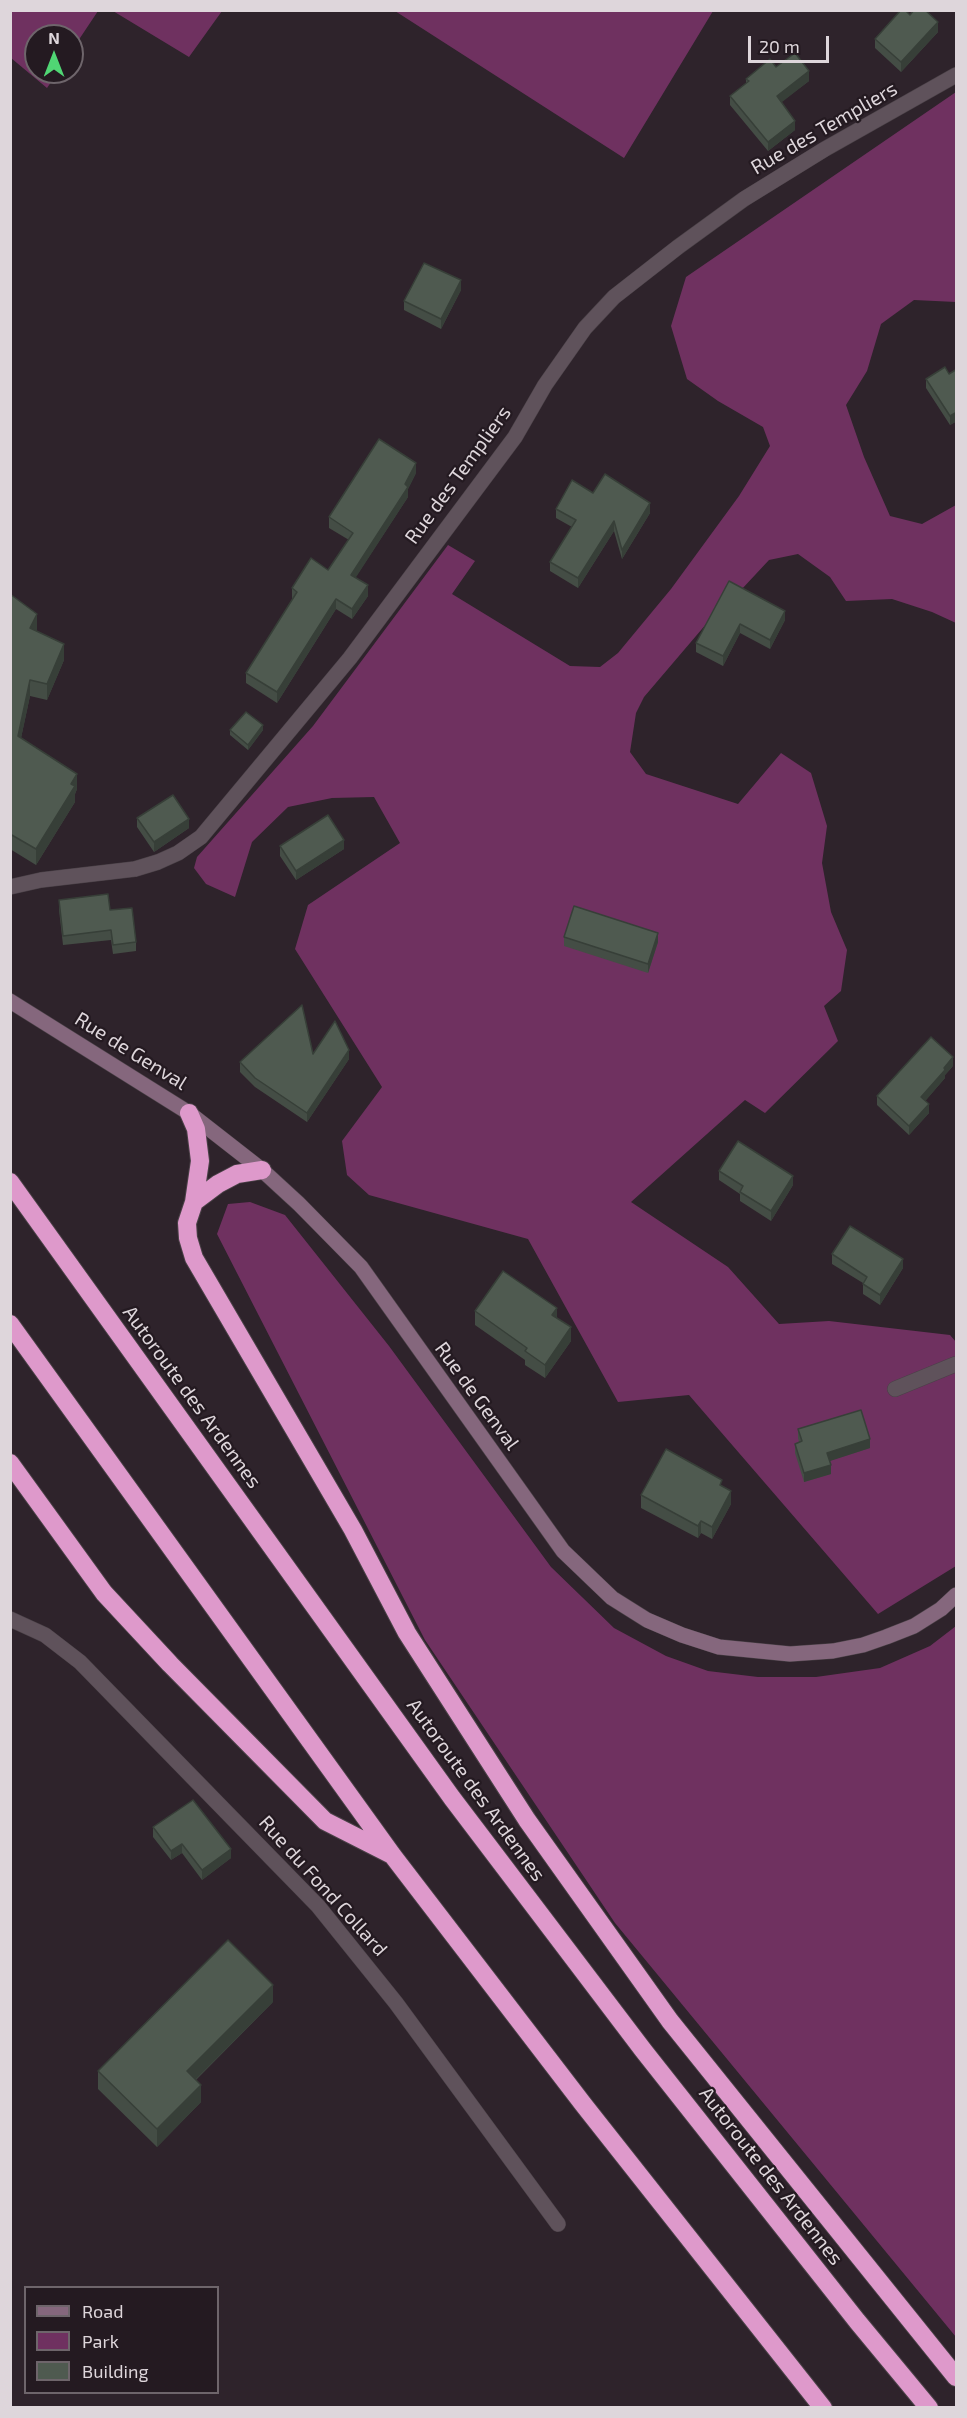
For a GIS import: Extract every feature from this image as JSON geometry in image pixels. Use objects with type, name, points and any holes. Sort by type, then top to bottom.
[{"type":"highway","points":[[189,1113],[196,1129],[200,1161],[194,1202],[187,1223],[188,1238],[194,1258],[353,1530],[407,1633],[527,1820],[670,2021],[957,2377]]},
{"type":"highway","points":[[194,1202],[218,1184],[237,1174],[262,1170]]},
{"type":"highway","name":"Autoroute des Ardennes","points":[[10,1182],[452,1798],[643,2050],[857,2321],[930,2408]]},
{"type":"highway","points":[[10,1324],[393,1856],[583,2104],[823,2408]]},
{"type":"highway","points":[[10,1463],[104,1593],[186,1680],[325,1821],[393,1856]]},
{"type":"street","name":"Rue des Templiers","points":[[10,887],[41,880],[135,869],[178,853],[201,837],[350,658],[515,437],[545,385],[585,328],[614,297],[670,252],[744,199],[825,149],[957,75]]},
{"type":"street","name":"Rue de Genval","points":[[10,1001],[189,1113],[262,1170],[361,1268],[563,1551],[612,1598],[647,1620],[719,1647],[790,1654],[833,1651],[862,1645],[914,1626],[957,1595]]},
{"type":"street","points":[[894,1389],[957,1364]]},
{"type":"street","name":"Rue du Fond Collard","points":[[10,1619],[45,1635],[80,1662],[318,1906],[396,2003],[558,2224]]},
{"type":"green space","points":[[11,10],[98,11],[84,32],[84,24],[24,24],[24,69],[11,58]]},
{"type":"green space","points":[[113,11],[222,11],[189,57]]},
{"type":"green space","points":[[395,11],[713,11],[624,158]]},
{"type":"green space","points":[[956,92],[956,302],[914,300],[881,324],[867,371],[846,405],[864,457],[890,516],[922,524],[956,505],[956,623],[932,612],[892,599],[846,601],[830,577],[798,554],[769,560],[713,616],[644,697],[636,713],[630,752],[646,774],[738,804],[781,753],[811,773],[827,826],[822,863],[831,912],[847,950],[841,991],[824,1006],[838,1041],[765,1113],[745,1100],[631,1202],[728,1267],[779,1324],[829,1321],[950,1335],[956,1342],[956,1566],[878,1614],[689,1395],[618,1402],[528,1239],[369,1195],[347,1175],[342,1141],[382,1087],[295,949],[308,905],[400,843],[374,797],[332,798],[288,807],[252,842],[235,897],[206,884],[194,868],[197,857],[313,726],[448,545],[475,561],[452,594],[570,666],[600,667],[618,653],[671,589],[739,496],[770,446],[763,427],[718,401],[687,379],[671,326],[686,277]]},
{"type":"green space","points":[[250,1202],[285,1215],[389,1346],[551,1567],[614,1628],[666,1656],[708,1671],[758,1677],[816,1677],[880,1668],[930,1646],[956,1626],[956,2337],[615,1923],[425,1640],[217,1234],[228,1204]]},
{"type":"building","points":[[901,10],[905,10],[910,15],[914,10],[925,10],[938,22],[901,62],[875,39]]},
{"type":"building","points":[[795,53],[809,71],[777,96],[795,121],[768,142],[730,96],[749,81],[746,79],[770,59],[776,67]]},
{"type":"building","points":[[424,263],[461,280],[441,319],[404,301]]},
{"type":"building","points":[[945,367],[949,374],[957,369],[957,412],[950,416],[926,379]]},
{"type":"building","points":[[379,439],[416,463],[405,484],[408,487],[351,575],[368,585],[352,609],[336,599],[277,692],[246,673],[297,592],[292,588],[311,558],[328,570],[353,533],[329,517]]},
{"type":"building","points":[[605,474],[650,503],[622,550],[614,521],[578,578],[550,562],[576,520],[556,509],[572,480],[593,493]]},
{"type":"building","points":[[729,581],[785,611],[770,640],[740,624],[723,656],[696,643]]},
{"type":"building","points":[[10,594],[37,614],[30,628],[64,644],[47,684],[30,680],[18,736],[77,774],[71,784],[75,786],[36,849],[10,834]]},
{"type":"building","points":[[246,712],[263,725],[248,745],[230,730]]},
{"type":"building","points":[[173,795],[189,819],[154,842],[137,818]]},
{"type":"building","points":[[328,815],[344,840],[296,871],[280,846]]},
{"type":"building","points":[[108,894],[110,910],[132,908],[136,942],[113,945],[111,930],[63,936],[59,900]]},
{"type":"building","points":[[574,906],[658,933],[648,964],[564,937]]},
{"type":"building","points":[[302,1005],[313,1054],[335,1021],[349,1050],[307,1113],[255,1078],[240,1062]]},
{"type":"building","points":[[931,1037],[953,1057],[944,1068],[945,1070],[921,1097],[929,1104],[909,1126],[877,1096]]},
{"type":"building","points":[[738,1141],[793,1176],[771,1211],[740,1192],[743,1186],[719,1171]]},
{"type":"building","points":[[850,1226],[903,1259],[880,1295],[863,1284],[867,1277],[832,1254]]},
{"type":"building","points":[[503,1271],[557,1308],[552,1315],[571,1327],[545,1365],[525,1351],[527,1348],[475,1311]]},
{"type":"building","points":[[861,1410],[870,1439],[827,1453],[831,1465],[804,1473],[795,1444],[802,1441],[798,1429]]},
{"type":"building","points":[[666,1449],[722,1480],[720,1485],[731,1491],[712,1527],[701,1521],[698,1526],[641,1495]]},
{"type":"building","points":[[193,1800],[231,1849],[202,1870],[182,1844],[171,1851],[153,1827]]},
{"type":"building","points":[[228,1940],[273,1985],[187,2071],[201,2085],[157,2129],[98,2071]]}]
